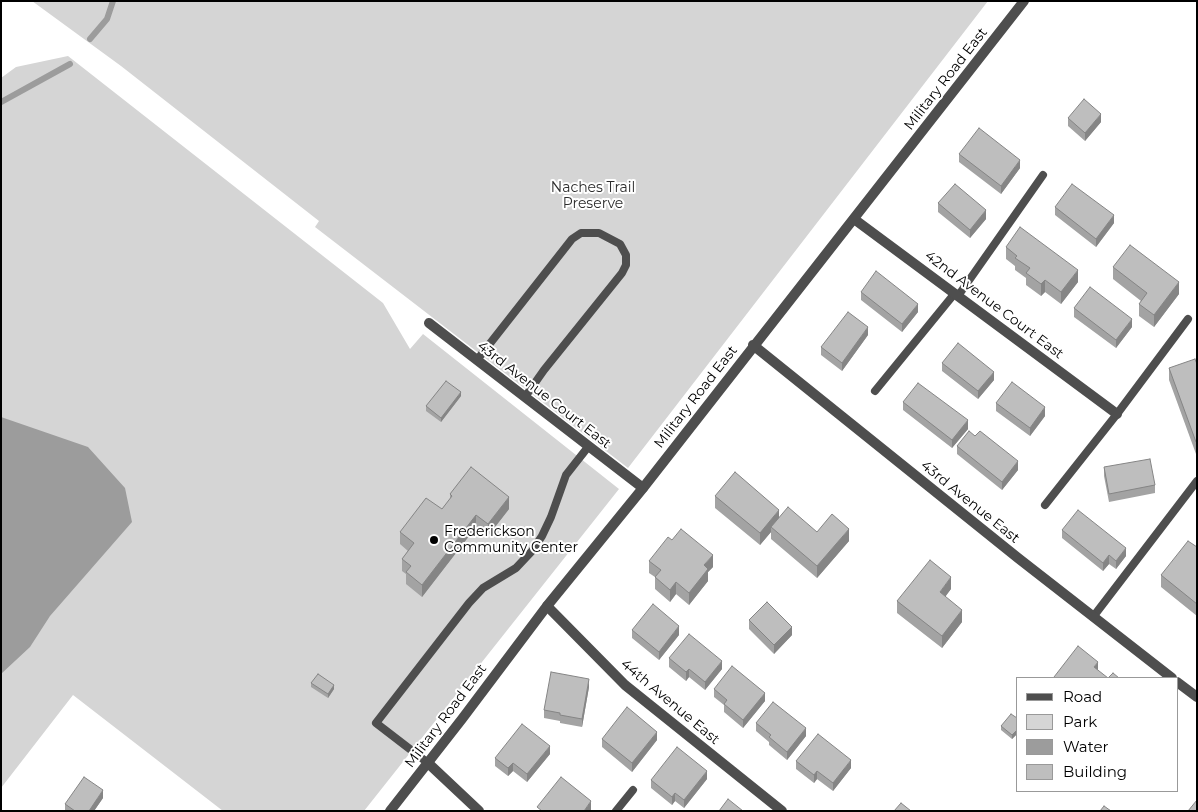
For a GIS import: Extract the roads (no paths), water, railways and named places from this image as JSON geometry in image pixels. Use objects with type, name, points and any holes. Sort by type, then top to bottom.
[{"type":"street","name":"Military Road East","points":[[390,811],[547,606],[643,488],[1024,1]]},
{"type":"street","name":"42nd Avenue Court East","points":[[854,219],[1117,414]]},
{"type":"street","name":"43rd Avenue Court East","points":[[429,323],[643,488]]},
{"type":"street","name":"43rd Avenue East","points":[[753,345],[1171,677]]},
{"type":"street","name":"44th Avenue East","points":[[547,606],[625,685],[782,811]]},
{"type":"street","points":[[1178,683],[1197,697]]},
{"type":"street","points":[[428,763],[479,811]]},
{"type":"lane","points":[[875,390],[956,294],[1043,175]]},
{"type":"lane","points":[[477,360],[572,239],[581,234],[598,233],[620,244],[626,255],[626,265],[622,273],[544,370],[525,397]]},
{"type":"lane","points":[[1045,505],[1117,414],[1188,319]]},
{"type":"lane","points":[[428,763],[376,724],[469,603],[483,588],[516,568],[532,550],[542,536],[551,517],[566,476],[588,447]]},
{"type":"lane","points":[[1093,617],[1197,481]]},
{"type":"lane","points":[[616,811],[633,790]]},
{"type":"water","points":[[1,417],[88,447],[125,488],[132,522],[50,616],[30,647],[1,674]]},
{"type":"waterway","points":[[90,39],[107,19],[113,1]]},
{"type":"waterway","points":[[1,102],[70,64]]},
{"type":"place","name":"Frederickson Community Center","points":[[434,540]]},
{"type":"park label","name":"Naches Trail Preserve","points":[[593,196]]}]
